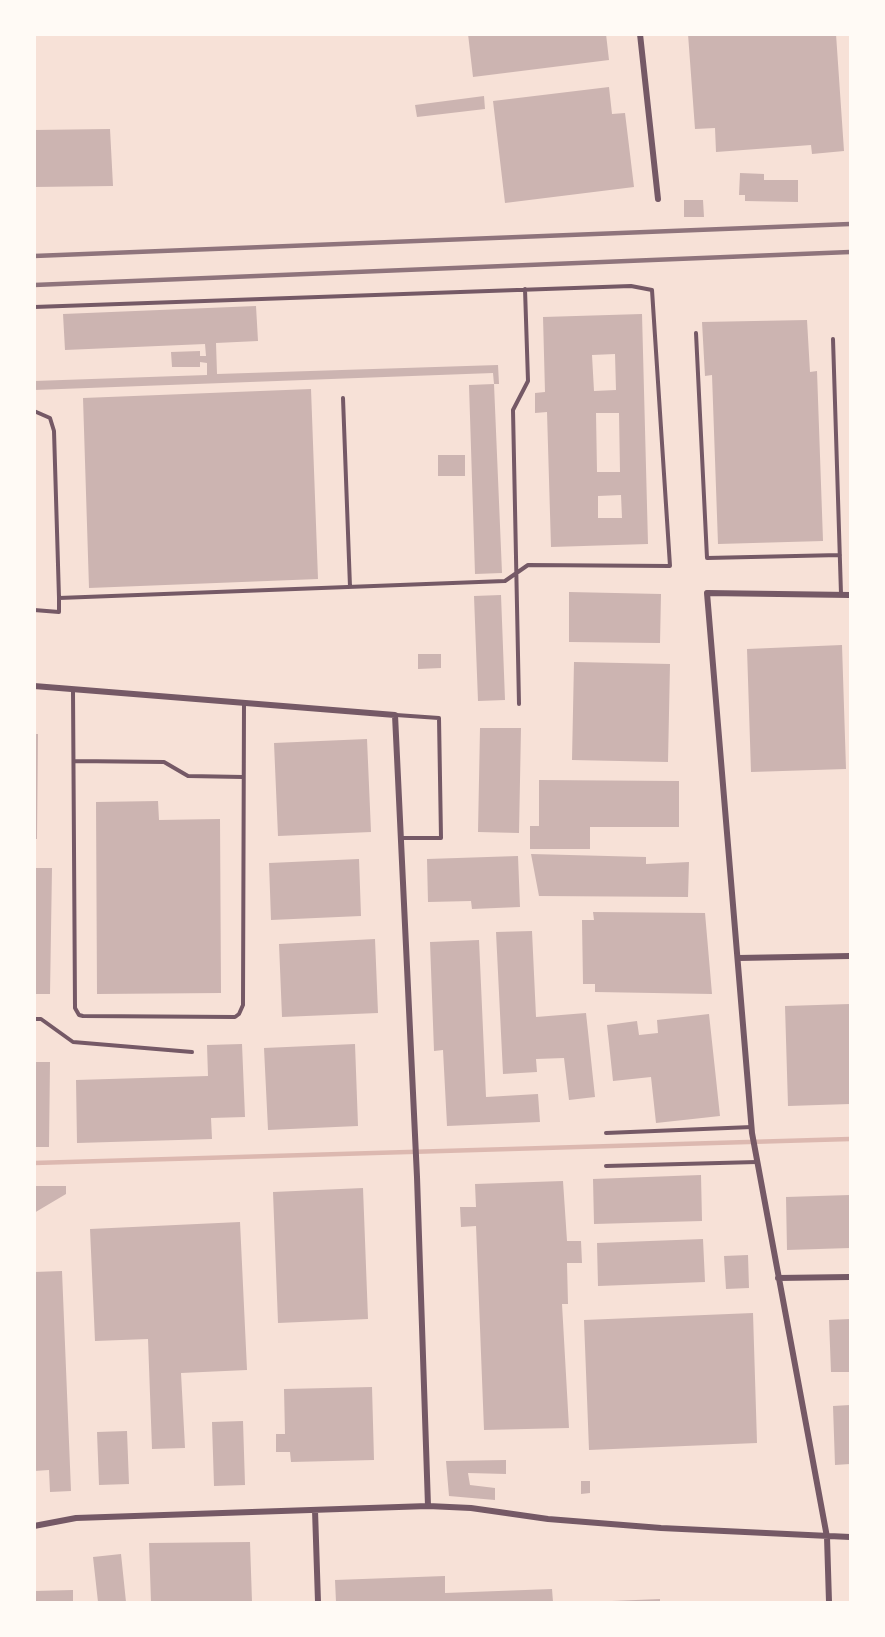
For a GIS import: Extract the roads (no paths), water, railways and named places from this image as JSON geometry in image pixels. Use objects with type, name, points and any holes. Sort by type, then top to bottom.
[{"type":"street","points":[[640,34],[658,199]]},
{"type":"street","points":[[829,1602],[827,1537],[752,1130],[707,592],[850,595]]},
{"type":"street","points":[[34,686],[395,715],[417,1177],[428,1506]]},
{"type":"street","points":[[738,958],[850,956]]},
{"type":"street","points":[[778,1278],[850,1276]]},
{"type":"street","points":[[34,1526],[76,1518],[428,1506],[471,1508],[548,1519],[850,1537]]},
{"type":"street","points":[[315,1510],[318,1602]]},
{"type":"lane","points":[[34,307],[631,286],[652,290],[670,566],[528,565],[505,582],[59,598]]},
{"type":"lane","points":[[519,704],[513,410],[528,381],[525,290]]},
{"type":"lane","points":[[696,333],[707,558],[840,555]]},
{"type":"lane","points":[[833,339],[841,595]]},
{"type":"lane","points":[[343,399],[350,587]]},
{"type":"lane","points":[[34,411],[50,418],[54,431],[59,612],[34,610]]},
{"type":"lane","points":[[73,689],[75,1008],[79,1015],[83,1016],[235,1017],[239,1014],[243,1005],[244,703]]},
{"type":"lane","points":[[395,715],[439,718],[441,838],[402,838]]},
{"type":"lane","points":[[74,761],[164,762],[188,776],[243,777]]},
{"type":"lane","points":[[34,1019],[41,1019],[73,1042],[192,1052]]},
{"type":"lane","points":[[606,1133],[752,1130]]},
{"type":"lane","points":[[606,1166],[757,1160]]},
{"type":"waterway","points":[[34,1163],[850,1139]]},
{"type":"railway","points":[[34,256],[850,224]]},
{"type":"railway","points":[[34,285],[850,252]]}]
